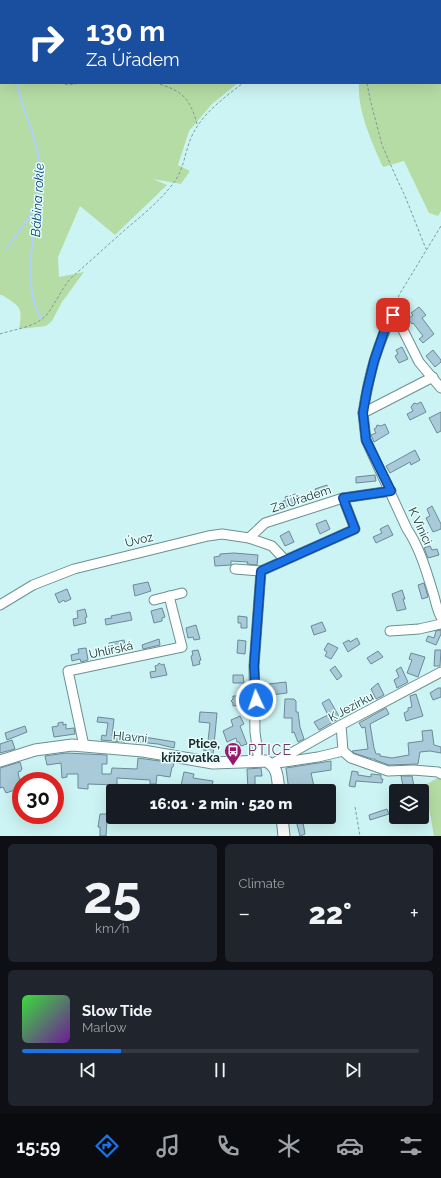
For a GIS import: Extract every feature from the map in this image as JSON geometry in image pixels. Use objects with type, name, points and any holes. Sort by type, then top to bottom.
[{"type":"main road","name":"Hlavní","points":[[0,761],[35,750],[61,746],[84,746],[144,751],[213,763],[266,762],[272,764]]},
{"type":"main road","points":[[272,764],[277,772],[278,784]]},
{"type":"main road","points":[[283,824],[284,836]]},
{"type":"street","points":[[393,315],[420,362],[441,388]]},
{"type":"street","name":"K Vinici","points":[[393,315],[385,329],[374,361],[367,390],[363,413],[366,440],[391,491],[407,529],[415,541],[438,593],[437,610],[441,616]]},
{"type":"street","points":[[363,413],[433,377]]},
{"type":"street","name":"Za Úřadem","points":[[248,538],[265,523],[343,498],[391,491]]},
{"type":"street","name":"Za Úřadem","points":[[235,569],[261,571],[355,529],[343,498]]},
{"type":"street","name":"Úvoz","points":[[0,605],[33,585],[74,569],[208,536],[222,534],[248,538],[272,546],[285,560]]},
{"type":"street","points":[[259,762],[255,732],[254,666],[261,571]]},
{"type":"street","points":[[154,600],[182,592]]},
{"type":"street","name":"Uhlířská","points":[[84,746],[68,671],[182,647],[168,596]]},
{"type":"street","points":[[390,631],[419,629],[441,624]]},
{"type":"street","name":"K Jezírku","points":[[272,764],[441,672]]},
{"type":"street","points":[[341,726],[343,751],[351,758],[388,771],[413,770],[438,772],[441,774]]},
{"type":"street","points":[[272,764],[318,757],[343,751]]},
{"type":"path","points":[[64,84],[74,84]]},
{"type":"path","points":[[159,84],[170,87],[181,94],[193,109],[197,126]]},
{"type":"path","points":[[0,334],[35,323],[43,318],[70,279],[142,216],[175,180],[181,169],[191,138],[197,126],[220,101],[242,84]]},
{"type":"path","points":[[367,84],[382,145],[405,196],[426,249]]},
{"type":"path","points":[[393,315],[399,295],[441,226]]},
{"type":"path","points":[[356,808],[360,836]]},
{"type":"green space","points":[[0,84],[237,84],[212,104],[189,131],[178,165],[190,171],[181,184],[153,179],[167,185],[115,235],[80,206],[58,257],[59,277],[84,272],[62,302],[52,321],[46,326],[19,329],[21,316],[19,308],[13,302],[0,295]]},
{"type":"green space","points":[[359,84],[441,84],[441,211],[438,216],[429,213],[404,161],[383,167],[366,126],[360,104]]},
{"type":"green space","points":[[441,776],[441,836],[434,836],[429,808],[429,784],[427,784]]},
{"type":"building","points":[[419,307],[426,315],[422,318],[434,334],[423,343],[419,339],[423,336],[408,319],[413,315],[411,313]]},
{"type":"building","points":[[402,347],[408,359],[399,363],[395,356],[398,354],[396,350]]},
{"type":"building","points":[[433,350],[441,360],[441,362],[435,367],[426,356]]},
{"type":"building","points":[[421,402],[426,412],[410,420],[407,414],[413,411],[411,407],[414,403],[417,404]]},
{"type":"building","points":[[441,412],[441,431],[437,433],[429,418]]},
{"type":"building","points":[[385,424],[389,433],[374,442],[371,435],[376,433],[374,429],[377,425],[381,426]]},
{"type":"building","points":[[415,450],[420,460],[411,465],[410,462],[390,473],[386,466]]},
{"type":"building","points":[[375,475],[376,481],[356,483],[356,477]]},
{"type":"building","points":[[327,485],[329,492],[317,496],[315,489]]},
{"type":"building","points":[[296,494],[298,500],[295,501],[296,502],[281,509],[279,503],[286,500],[285,497]]},
{"type":"building","points":[[432,506],[441,524],[441,529],[433,532],[426,518],[430,516],[427,509]]},
{"type":"building","points":[[326,520],[330,529],[320,534],[316,524]]},
{"type":"building","points":[[388,525],[393,535],[376,543],[373,537],[382,533],[380,529]]},
{"type":"building","points":[[289,531],[294,542],[285,546],[280,536]]},
{"type":"building","points":[[430,546],[432,550],[437,549],[439,555],[428,558],[424,548]]},
{"type":"building","points":[[234,553],[258,555],[257,565],[247,564],[248,562],[231,561],[231,565],[215,566],[214,557],[220,556],[220,554]]},
{"type":"building","points":[[148,582],[151,591],[135,596],[133,585]]},
{"type":"building","points":[[424,583],[428,597],[422,599],[418,585]]},
{"type":"building","points":[[67,589],[71,599],[65,602],[64,600],[59,603],[55,594]]},
{"type":"building","points":[[402,590],[406,609],[397,611],[392,594]]},
{"type":"building","points":[[162,608],[165,617],[162,618],[162,621],[154,623],[151,611]]},
{"type":"building","points":[[85,609],[87,617],[85,618],[86,623],[74,626],[73,619],[78,618],[77,611]]},
{"type":"building","points":[[130,612],[132,620],[106,625],[105,619],[112,618],[111,616]]},
{"type":"building","points":[[238,616],[247,617],[247,628],[241,628],[241,623],[238,623]]},
{"type":"building","points":[[322,622],[326,631],[314,635],[311,626]]},
{"type":"building","points":[[196,625],[200,639],[194,640],[193,637],[188,638],[186,628]]},
{"type":"building","points":[[441,630],[441,634],[436,645],[426,641],[428,636],[434,638],[436,631]]},
{"type":"building","points":[[357,638],[360,644],[348,652],[343,643],[349,640],[350,642]]},
{"type":"building","points":[[159,639],[160,645],[143,649],[142,645]]},
{"type":"building","points":[[124,640],[126,650],[111,652],[109,643]]},
{"type":"building","points":[[238,640],[246,641],[245,654],[237,653]]},
{"type":"building","points":[[328,643],[338,648],[331,659],[325,656],[327,652],[324,650]]},
{"type":"building","points":[[86,648],[88,660],[81,662],[80,659],[72,661],[71,655],[79,653],[78,649]]},
{"type":"building","points":[[198,650],[201,660],[199,661],[200,664],[193,666],[191,656],[193,655],[192,651]]},
{"type":"building","points":[[435,650],[441,650],[440,666],[434,666]]},
{"type":"building","points":[[378,651],[383,657],[371,664],[367,658]]},
{"type":"building","points":[[411,653],[425,657],[418,677],[407,673],[412,660],[409,659]]},
{"type":"building","points":[[159,663],[162,665],[164,664],[167,675],[151,678],[150,672],[156,671],[155,666]]},
{"type":"building","points":[[335,666],[342,676],[337,680],[330,670]]},
{"type":"building","points":[[401,667],[408,682],[397,688],[394,680],[399,677],[396,670]]},
{"type":"building","points":[[233,675],[243,675],[244,683],[233,683]]},
{"type":"building","points":[[286,682],[287,693],[271,695],[269,684]]},
{"type":"building","points":[[378,683],[384,695],[376,699],[371,689]]},
{"type":"building","points":[[438,688],[441,688],[441,697],[433,700],[430,693]]},
{"type":"building","points":[[416,694],[423,716],[406,721],[404,713],[408,711],[408,708],[412,707],[410,696]]},
{"type":"building","points":[[233,696],[248,696],[249,704],[233,706],[231,701]]},
{"type":"building","points":[[285,699],[294,699],[296,701],[296,712],[298,712],[300,727],[304,739],[298,742],[294,732],[292,733],[292,718],[284,718]]},
{"type":"building","points":[[329,699],[340,718],[319,730],[314,722],[328,715],[322,703]]},
{"type":"building","points":[[386,708],[389,714],[370,724],[376,754],[392,758],[409,755],[408,743],[423,741],[422,731],[432,730],[434,745],[441,747],[441,753],[430,751],[420,752],[418,764],[389,765],[354,753],[352,751],[368,749],[365,727],[362,728],[359,723]]},
{"type":"building","points":[[200,712],[217,713],[213,755],[207,755],[207,751],[203,750],[202,740],[208,741],[210,723],[199,722]]},
{"type":"building","points":[[240,716],[244,724],[240,726],[247,744],[241,746],[239,742],[237,742],[236,738],[227,742],[223,731],[233,726],[231,720]]},
{"type":"building","points":[[98,717],[114,719],[112,736],[125,737],[125,742],[101,740],[102,735],[106,736],[108,723],[97,722]]},
{"type":"building","points":[[63,722],[63,725],[66,724],[66,729],[74,728],[75,734],[54,737],[52,727],[58,726],[58,723]]},
{"type":"building","points":[[25,726],[27,732],[7,740],[5,733]]},
{"type":"building","points":[[129,735],[175,742],[174,748],[158,744],[128,741]]},
{"type":"building","points":[[12,740],[15,749],[0,753],[0,744]]},
{"type":"building","points":[[66,753],[107,755],[107,764],[102,764],[102,774],[111,774],[112,768],[137,769],[138,758],[174,763],[170,777],[157,775],[156,784],[150,784],[150,780],[117,778],[117,784],[88,784],[88,789],[78,788],[78,774],[67,774],[67,777],[64,778],[64,772],[62,772],[61,763],[47,765],[45,756]]},
{"type":"building","points":[[331,761],[331,770],[311,773],[313,784],[288,784],[286,768]]},
{"type":"building","points":[[20,762],[22,769],[21,771],[12,772],[12,791],[6,793],[3,787],[0,788],[0,768]]},
{"type":"building","points":[[261,768],[262,776],[255,776],[255,784],[248,784],[247,769]]},
{"type":"building","points":[[352,771],[358,772],[358,775],[371,777],[371,774],[381,775],[381,779],[383,779],[382,783],[356,781],[355,787],[349,786]]},
{"type":"building","points":[[184,772],[194,774],[193,778],[213,781],[212,784],[181,784]]},
{"type":"building","points":[[401,776],[412,776],[414,784],[403,784]]},
{"type":"building","points":[[387,809],[389,814],[370,820],[369,815]]},
{"type":"building","points":[[100,814],[106,814],[106,836],[100,836],[100,827],[98,827]]},
{"type":"building","points":[[297,824],[303,824],[305,834],[300,836]]},
{"type":"waterway","name":"Bábina rokle","points":[[17,84],[34,139],[39,162],[40,184],[30,267],[32,293],[41,319]]},
{"type":"waterway","points":[[7,248],[28,219],[37,202]]},
{"type":"place","name":"Ptice, křižovatka","points":[[233,766]]},
{"type":"district","name":"PTICE","points":[[270,750]]},
{"type":"route","points":[[256,700],[254,666],[261,571],[355,529],[343,498],[391,491],[366,440],[363,413],[374,361],[385,329],[393,315]]}]
